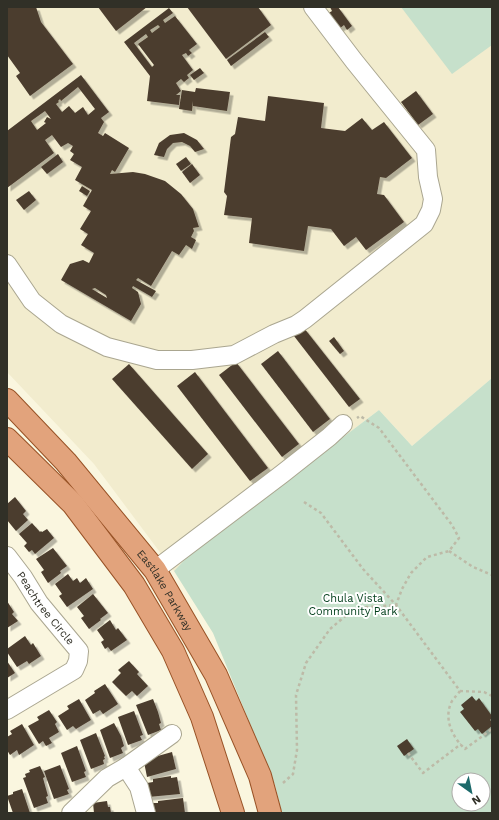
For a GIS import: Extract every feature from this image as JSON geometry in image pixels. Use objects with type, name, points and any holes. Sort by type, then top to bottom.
[{"type":"main road","name":"Eastlake Parkway","points":[[7,400],[66,462],[155,570],[216,675],[260,776],[270,813]]},
{"type":"main road","name":"Eastlake Parkway","points":[[7,439],[73,504],[134,585],[173,651],[202,718],[233,813]]},
{"type":"main road","points":[[100,538],[117,540],[143,568],[155,570]]},
{"type":"street","points":[[7,264],[32,301],[61,324],[112,348],[157,360],[192,360],[234,355],[274,334],[296,325],[424,224],[431,210],[433,199],[428,177],[426,150],[354,61],[313,7]]},
{"type":"street","points":[[155,570],[329,437],[343,424]]},
{"type":"street","name":"Peachtree Circle","points":[[7,556],[23,577],[39,603],[79,651],[78,661],[74,670],[7,710]]},
{"type":"street","points":[[71,813],[107,778],[126,767],[172,734]]},
{"type":"street","points":[[126,767],[139,787],[146,813]]},
{"type":"path","points":[[343,424],[360,416],[379,428],[459,538],[449,551],[427,557],[412,573],[402,589],[396,605]]},
{"type":"path","points":[[304,502],[321,513],[363,569],[396,605],[460,691]]},
{"type":"path","points":[[449,551],[473,567],[492,575]]},
{"type":"path","points":[[283,783],[294,774],[297,750],[296,695],[306,663],[312,653],[330,629],[349,613],[367,606],[396,605]]},
{"type":"path","points":[[460,691],[484,692],[492,696]]},
{"type":"path","points":[[460,691],[452,702],[448,725],[465,749],[492,729]]},
{"type":"path","points":[[408,753],[423,773],[461,744]]},
{"type":"shaded area","points":[[7,7],[492,7],[492,378],[412,446],[379,410],[195,549],[174,571],[94,464],[7,372]]},
{"type":"green space","points":[[401,7],[492,7],[492,45],[452,74]]},
{"type":"green space","name":"Chula Vista Community Park","points":[[492,378],[492,813],[282,813],[275,785],[213,633],[174,571],[195,549],[379,410],[412,446]]},
{"type":"building","points":[[7,7],[36,7],[41,22],[73,64],[30,96],[16,76],[20,73],[7,55]]},
{"type":"building","points":[[98,7],[147,7],[116,31]]},
{"type":"building","points":[[187,7],[258,7],[271,25],[226,59]]},
{"type":"building","points":[[330,7],[338,7],[352,26],[347,30],[344,25],[339,29],[327,14],[332,11]]},
{"type":"building","points":[[169,8],[173,13],[163,20],[165,23],[175,16],[197,44],[189,50],[192,53],[188,56],[186,53],[182,55],[193,70],[187,75],[189,78],[184,82],[181,79],[176,83],[181,91],[176,95],[180,95],[179,105],[147,101],[150,76],[124,42]],"holes":[[[158,25],[160,27],[152,33],[150,30]],[[146,34],[148,37],[138,44],[154,65],[152,67],[134,43]]]},
{"type":"building","points":[[265,32],[269,37],[231,66],[227,60]]},
{"type":"building","points":[[200,68],[204,73],[194,80],[190,75]]},
{"type":"building","points":[[81,75],[109,112],[101,118],[104,122],[98,133],[103,136],[105,133],[129,148],[115,172],[112,170],[110,174],[133,172],[145,174],[165,181],[181,194],[193,209],[199,227],[193,228],[194,231],[191,237],[196,240],[192,249],[186,245],[179,255],[172,251],[151,286],[138,278],[136,280],[156,291],[152,297],[133,286],[132,288],[138,292],[141,304],[131,321],[61,280],[70,264],[83,260],[89,263],[94,253],[81,245],[88,234],[80,229],[91,211],[83,206],[92,190],[75,180],[82,167],[70,160],[74,154],[70,151],[73,146],[68,143],[61,147],[52,135],[45,140],[54,153],[7,188],[7,131]],"holes":[[[78,87],[95,109],[88,115],[83,107],[75,113],[69,106],[62,112],[56,104],[60,99],[61,101]],[[45,111],[51,119],[47,117],[44,122],[46,123],[37,130],[31,121]],[[95,288],[106,295],[107,298],[92,289]]]},
{"type":"building","points":[[196,88],[230,92],[227,111],[193,106],[193,101],[192,111],[179,109],[182,90],[195,92]]},
{"type":"building","points":[[416,91],[433,114],[418,125],[401,102]]},
{"type":"building","points":[[268,96],[324,103],[321,128],[345,131],[362,118],[372,130],[384,122],[412,158],[386,178],[380,177],[377,194],[384,195],[404,222],[366,250],[356,237],[344,246],[331,229],[308,226],[304,251],[249,243],[252,218],[224,215],[227,196],[224,192],[231,137],[235,134],[238,117],[265,121]]},
{"type":"building","points":[[184,133],[197,140],[204,149],[195,152],[190,146],[182,142],[173,143],[167,149],[164,157],[154,155],[159,143],[170,135]]},
{"type":"building","points":[[58,154],[63,162],[47,174],[41,167]]},
{"type":"building","points":[[186,157],[191,164],[181,171],[176,164]]},
{"type":"building","points":[[192,164],[200,175],[190,183],[182,172]]},
{"type":"building","points":[[82,186],[90,191],[87,196],[79,191]]},
{"type":"building","points":[[29,191],[36,200],[24,210],[16,200]]},
{"type":"building","points":[[304,328],[360,399],[349,407],[294,336]]},
{"type":"building","points":[[334,337],[344,351],[340,354],[329,341]]},
{"type":"building","points":[[278,351],[330,419],[313,432],[261,364]]},
{"type":"building","points":[[236,362],[299,444],[282,457],[219,375]]},
{"type":"building","points":[[129,364],[208,454],[192,469],[112,379]]},
{"type":"building","points":[[195,372],[268,468],[250,481],[177,386]]},
{"type":"building","points":[[15,497],[26,511],[23,514],[28,520],[16,531],[7,520],[7,504]]},
{"type":"building","points":[[32,523],[40,532],[47,529],[54,538],[35,554],[32,550],[29,552],[24,546],[27,543],[19,534]]},
{"type":"building","points":[[53,548],[67,566],[60,571],[61,573],[48,583],[41,572],[44,570],[36,559]]},
{"type":"building","points":[[68,574],[73,581],[77,578],[80,583],[86,578],[93,589],[67,607],[59,596],[62,594],[55,584]]},
{"type":"building","points":[[93,594],[108,613],[89,629],[81,618],[84,616],[77,607]]},
{"type":"building","points":[[7,601],[14,612],[12,614],[18,621],[7,628]]},
{"type":"building","points":[[110,620],[116,630],[118,628],[127,640],[111,651],[108,647],[105,649],[101,642],[104,640],[97,630]]},
{"type":"building","points":[[25,636],[31,645],[33,643],[41,656],[29,664],[27,661],[17,667],[7,652],[7,649]]},
{"type":"building","points":[[7,661],[15,673],[7,678]]},
{"type":"building","points":[[129,661],[139,672],[137,674],[148,686],[137,696],[132,691],[126,696],[112,682],[121,673],[118,670]]},
{"type":"building","points":[[105,684],[118,704],[103,714],[100,710],[93,714],[85,700],[95,693],[94,691]]},
{"type":"building","points":[[472,696],[476,701],[479,698],[492,716],[490,720],[492,722],[492,726],[482,734],[478,729],[475,731],[460,712],[464,709],[461,705]]},
{"type":"building","points":[[79,699],[91,720],[76,729],[73,726],[67,730],[58,716],[69,709],[67,706]]},
{"type":"building","points":[[153,699],[161,723],[159,724],[161,730],[148,735],[136,705]]},
{"type":"building","points":[[49,710],[57,722],[55,724],[59,732],[49,738],[52,743],[46,746],[43,741],[39,744],[28,726],[39,720],[37,717]]},
{"type":"building","points":[[134,711],[143,735],[140,736],[142,740],[128,745],[118,717]]},
{"type":"building","points":[[114,723],[121,736],[124,746],[121,748],[123,753],[110,758],[100,730]]},
{"type":"building","points":[[22,724],[34,745],[19,755],[17,750],[10,755],[7,750],[7,737],[12,734],[10,731]]},
{"type":"building","points":[[96,733],[105,759],[103,760],[104,764],[91,769],[80,740]]},
{"type":"building","points":[[407,739],[414,749],[404,756],[397,746]]},
{"type":"building","points":[[77,746],[86,771],[84,772],[86,777],[72,782],[61,753]]},
{"type":"building","points":[[172,752],[176,769],[147,777],[144,762],[147,759]]},
{"type":"building","points":[[60,765],[69,789],[67,790],[69,794],[54,799],[44,771]]},
{"type":"building","points":[[40,766],[45,777],[43,778],[48,796],[46,797],[48,803],[34,808],[23,778],[26,777],[25,774],[30,772],[29,770]]},
{"type":"building","points":[[171,776],[171,778],[177,777],[180,794],[148,797],[147,783],[153,782],[153,779]]},
{"type":"building","points":[[22,789],[30,813],[13,813],[7,796]]},
{"type":"building","points":[[183,798],[185,813],[154,813],[153,803]]},
{"type":"building","points":[[107,801],[111,813],[94,813],[93,803]]}]
